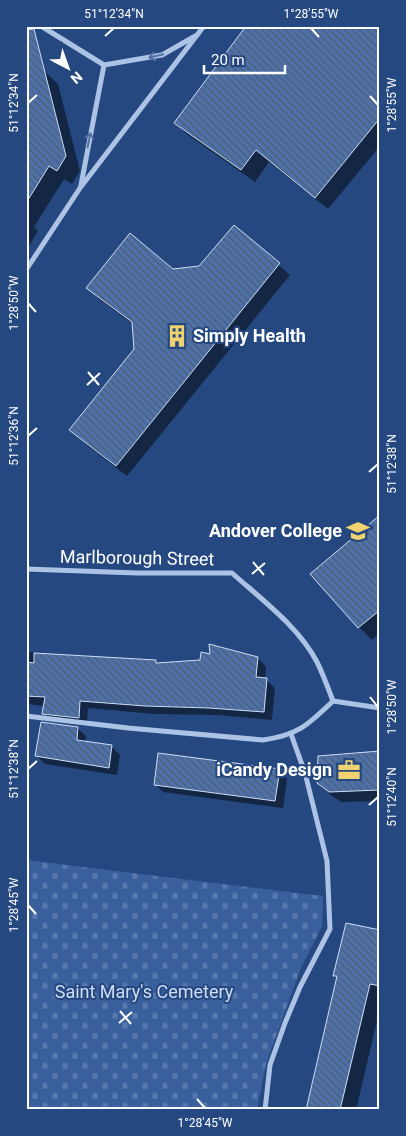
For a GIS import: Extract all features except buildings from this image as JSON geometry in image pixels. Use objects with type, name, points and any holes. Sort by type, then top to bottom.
[{"type":"street","points":[[41,26],[104,65],[162,56],[199,33]]},
{"type":"street","points":[[26,270],[80,188],[204,26]]},
{"type":"street","points":[[80,188],[104,65]]},
{"type":"street","name":"Marlborough Street","points":[[26,568],[136,573],[232,573],[280,617],[296,635],[317,662],[333,701]]},
{"type":"street","points":[[26,716],[263,740],[291,734],[311,722],[333,701],[380,708]]},
{"type":"street","points":[[265,1110],[270,1065],[285,1022],[330,929],[328,861],[305,773],[291,734]]},
{"type":"green space","name":"Saint Mary's Cemetery","points":[[26,860],[323,896],[322,926],[301,968],[266,1064],[257,1110],[26,1110]]},
{"type":"place","name":"Simply Health","points":[[177,336]]},
{"type":"place","name":"Andover College","points":[[358,531]]},
{"type":"place","name":"iCandy Design","points":[[349,770]]}]
